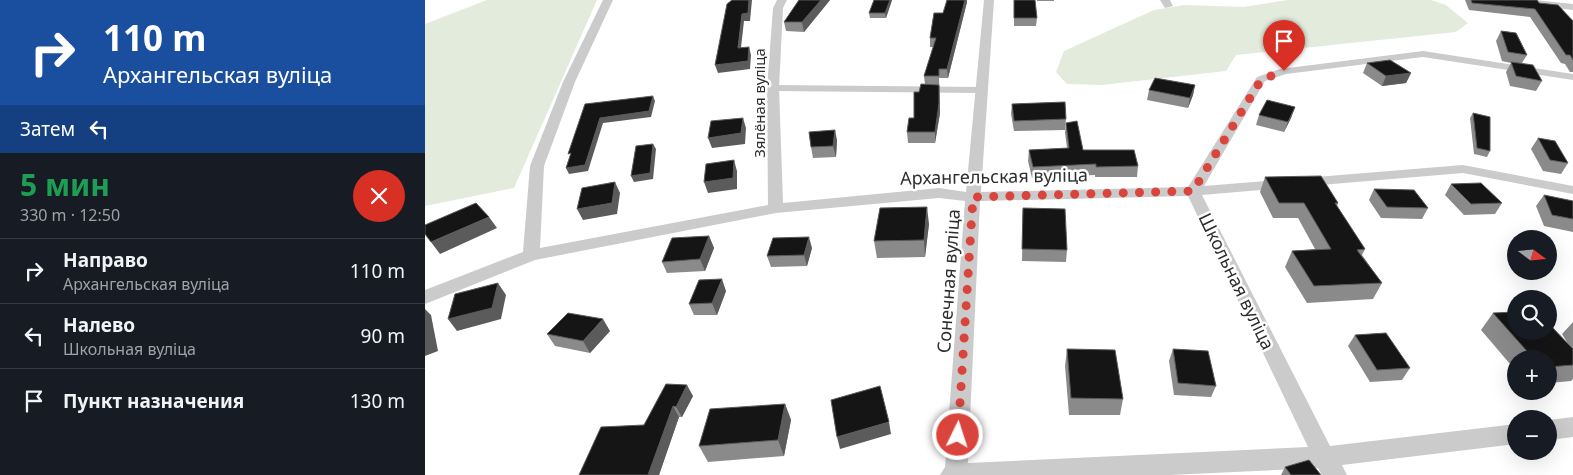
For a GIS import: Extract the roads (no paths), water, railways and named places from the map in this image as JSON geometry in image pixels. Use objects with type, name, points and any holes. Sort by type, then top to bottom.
[{"type":"street","points":[[531,256],[537,166],[569,82],[608,0]]},
{"type":"street","name":"Зялёная вуліца","points":[[776,208],[773,88],[778,8],[782,0]]},
{"type":"street","name":"Сонечная вуліца","points":[[954,475],[989,0]]},
{"type":"street","points":[[1510,0],[1573,7]]},
{"type":"street","name":"Школьная вуліца","points":[[1329,466],[1193,191],[1261,80],[1284,71],[1423,54],[1573,77]]},
{"type":"street","name":"Архангельская вуліца","points":[[425,297],[531,256],[776,208],[939,193],[973,197],[1193,191],[1463,169],[1573,190]]},
{"type":"street","points":[[1557,429],[1573,427]]},
{"type":"street","points":[[954,475],[1329,466],[1507,436]]},
{"type":"lane","points":[[773,88],[981,90]]}]
